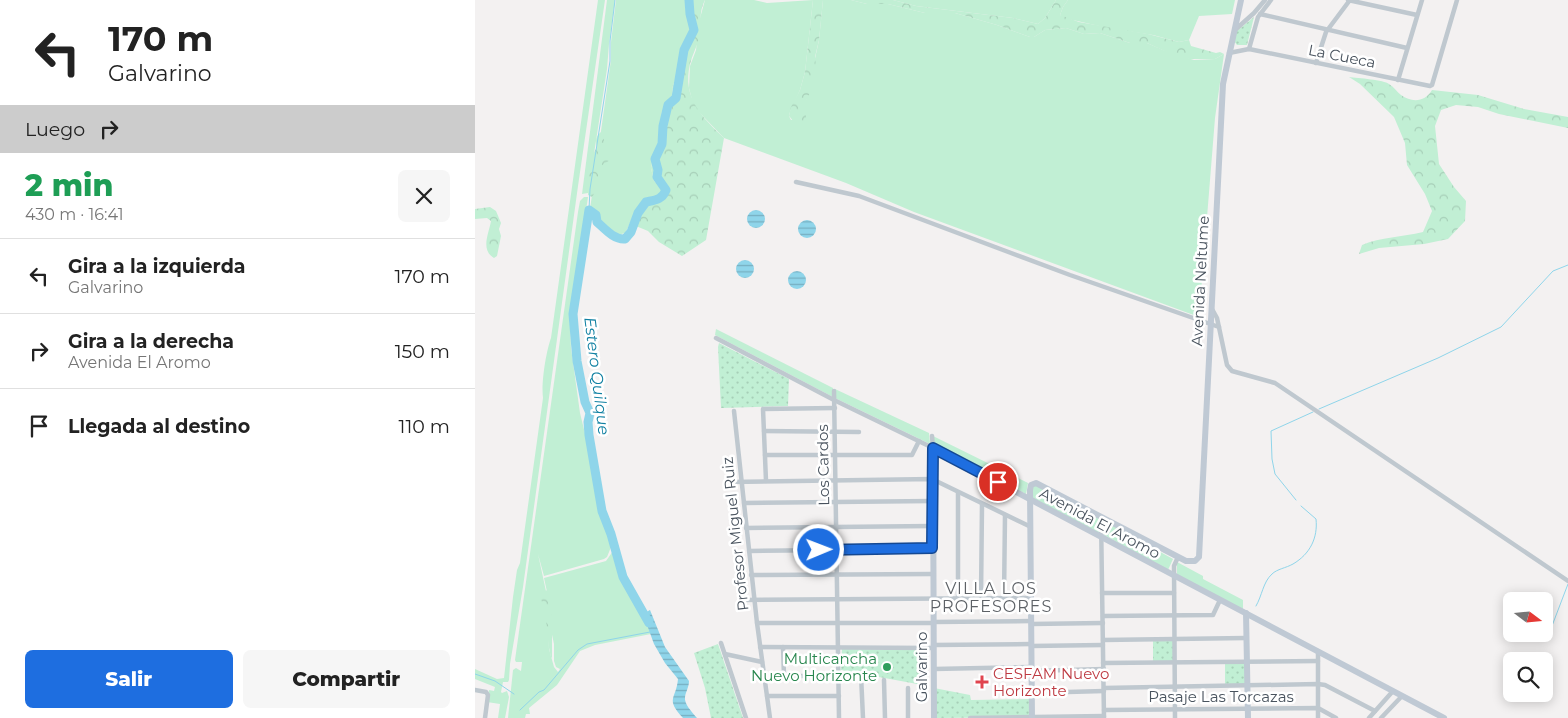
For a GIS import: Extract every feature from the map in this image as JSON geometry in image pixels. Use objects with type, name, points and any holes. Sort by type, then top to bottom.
[{"type":"street","name":"Avenida Neltume","points":[[1192,562],[1197,560],[1199,554],[1223,84],[1241,0]]},
{"type":"street","points":[[1235,30],[1251,17],[1265,0]]},
{"type":"street","points":[[1229,52],[1249,49],[1260,14],[1271,0]]},
{"type":"street","points":[[1316,64],[1328,29],[1349,0],[1417,15]]},
{"type":"street","points":[[1398,80],[1422,0]]},
{"type":"street","name":"La Cueca","points":[[1249,49],[1432,86],[1457,0]]},
{"type":"street","points":[[1260,14],[1407,48]]},
{"type":"street","points":[[796,182],[859,196],[1070,276],[1219,327]]},
{"type":"street","points":[[1212,308],[1217,318],[1227,365],[1232,371],[1275,383],[1568,581]]},
{"type":"street","name":"Avenida El Aromo","points":[[716,338],[834,400],[933,448],[1445,718]]},
{"type":"street","name":"Los Cardos","points":[[834,391],[839,718]]},
{"type":"street","points":[[766,482],[763,409],[835,408]]},
{"type":"street","name":"Profesor Miguel Ruiz","points":[[734,411],[751,575],[770,718]]},
{"type":"street","points":[[764,431],[859,432]]},
{"type":"street","name":"Galvarino","points":[[932,436],[934,718]]},
{"type":"street","points":[[765,454],[912,455],[919,441]]},
{"type":"street","points":[[729,482],[932,479],[1029,526]]},
{"type":"street","name":"Avenida El Aromo","points":[[1030,500],[1030,488],[1033,484],[1038,484],[1178,557],[1192,562]]},
{"type":"street","points":[[958,492],[958,598]]},
{"type":"street","points":[[1030,500],[1031,718]]},
{"type":"street","points":[[744,503],[932,501]]},
{"type":"street","points":[[981,598],[982,504]]},
{"type":"street","points":[[1004,598],[1005,515]]},
{"type":"street","points":[[970,718],[1104,717],[1101,518]]},
{"type":"street","points":[[746,528],[932,526]]},
{"type":"street","points":[[749,551],[932,548]]},
{"type":"street","points":[[1175,718],[1173,566],[1178,557]]},
{"type":"street","points":[[751,575],[933,574]]},
{"type":"street","points":[[1102,593],[1174,593]]},
{"type":"street","points":[[742,600],[1031,598]]},
{"type":"street","points":[[1103,616],[1213,615],[1220,600]]},
{"type":"street","points":[[1246,613],[1248,718]]},
{"type":"street","points":[[757,623],[1103,623]]},
{"type":"street","points":[[760,647],[1031,645],[1175,638],[1246,638]]},
{"type":"street","points":[[721,643],[747,718]]},
{"type":"street","points":[[783,647],[783,676]]},
{"type":"street","points":[[1318,651],[1318,718]]},
{"type":"street","points":[[725,654],[762,662]]},
{"type":"street","points":[[933,668],[1031,669],[1175,661],[1318,661]]},
{"type":"street","points":[[861,675],[863,718]]},
{"type":"street","points":[[764,676],[838,676]]},
{"type":"street","points":[[884,680],[885,718]]},
{"type":"street","points":[[1031,693],[1318,684],[1325,685],[1375,711]]},
{"type":"street","points":[[908,688],[908,718]]},
{"type":"street","points":[[475,690],[486,692],[488,695],[485,718]]},
{"type":"street","points":[[1369,718],[1393,691]]},
{"type":"street","points":[[767,696],[839,696]]},
{"type":"street","points":[[1381,718],[1402,696]]},
{"type":"street","name":"Pasaje Las Torcazas","points":[[1104,710],[1318,708],[1336,718]]},
{"type":"green space","points":[[598,0],[605,0],[523,587],[509,680],[508,682],[503,682],[501,692],[507,691],[509,697],[505,718],[498,718],[500,704],[487,702],[489,690],[494,691],[495,687],[475,679],[475,669],[497,679],[504,678],[513,597],[517,570],[520,563],[543,398],[544,368],[551,338]]},
{"type":"green space","points":[[607,0],[615,0],[607,69],[588,193],[582,194]]},
{"type":"green space","points":[[616,0],[687,0],[687,15],[692,28],[681,55],[672,88],[673,94],[662,111],[658,145],[651,168],[654,181],[663,191],[639,207],[634,213],[625,233],[618,235],[609,230],[590,209],[611,60]]},
{"type":"green space","points":[[687,0],[705,0],[699,38],[688,76],[691,97],[701,114],[724,138],[706,240],[682,256],[659,242],[648,231],[631,224],[640,205],[663,191],[654,181],[651,168],[658,145],[662,111],[673,94],[672,88],[681,55],[692,28],[687,15]]},
{"type":"green space","points":[[705,0],[754,0],[767,3],[813,0],[805,72],[800,90],[790,112],[791,120],[806,114],[805,105],[819,40],[823,0],[851,0],[867,4],[888,4],[925,13],[955,13],[1030,37],[1034,37],[1045,30],[1066,28],[1084,34],[1100,33],[1130,43],[1147,43],[1194,60],[1215,59],[1224,54],[1215,118],[1199,317],[914,212],[846,183],[724,138],[697,110],[693,104],[689,88],[690,66],[696,50],[699,22]]},
{"type":"green space","points":[[813,0],[823,0],[819,40],[815,57],[817,78],[806,101],[806,118],[803,122],[795,123],[789,116],[805,72]]},
{"type":"green space","points":[[851,0],[893,0],[916,6],[1013,18],[1038,24],[1045,18],[1056,0],[1068,0],[1060,15],[1079,22],[1148,34],[1179,42],[1189,40],[1191,46],[1224,54],[1215,59],[1189,59],[1171,54],[1147,43],[1130,43],[1100,33],[1084,34],[1066,28],[1045,30],[1034,37],[1030,37],[955,13],[925,13],[888,4],[867,4]]},
{"type":"green space","points":[[893,0],[1056,0],[1045,18],[1038,24],[1013,18],[916,6]]},
{"type":"green space","points":[[1068,0],[1235,0],[1232,14],[1199,16],[1189,40],[1179,42],[1153,35],[1108,28],[1064,18],[1060,15]]},
{"type":"green space","points":[[1254,17],[1247,45],[1237,45],[1234,41],[1237,31]]},
{"type":"green space","points":[[1349,77],[1371,79],[1386,83],[1405,98],[1414,100],[1426,97],[1432,90],[1478,95],[1524,109],[1568,117],[1568,128],[1499,114],[1478,107],[1456,105],[1441,110],[1435,126],[1439,164],[1466,201],[1465,221],[1448,239],[1424,244],[1379,248],[1359,254],[1362,245],[1369,242],[1423,232],[1432,211],[1425,194],[1407,165],[1405,143],[1394,117],[1360,84]]},
{"type":"green space","points":[[601,132],[605,146],[604,155],[606,156],[610,153],[613,155],[610,160],[598,168],[597,187],[592,197],[588,195],[588,186],[585,183],[590,160],[597,147],[596,138]]},
{"type":"green space","points":[[584,197],[588,197],[570,320],[571,348],[580,413],[600,512],[611,547],[607,557],[604,559],[544,576],[538,554],[547,596],[549,649],[554,667],[558,672],[560,669],[556,667],[554,661],[551,610],[544,578],[606,561],[613,551],[622,578],[639,605],[651,634],[595,645],[580,651],[557,685],[529,708],[530,714],[526,714],[525,718],[508,718],[513,670],[516,668],[521,671],[522,662],[516,662],[515,660],[578,212],[580,201]]},
{"type":"green space","points":[[490,207],[496,211],[501,223],[499,229],[501,236],[497,256],[494,258],[487,251],[486,246],[491,221],[487,218],[475,219],[475,209]]},
{"type":"green space","points":[[716,329],[833,388],[833,397],[715,335]]},
{"type":"green space","points":[[719,343],[789,379],[788,406],[721,408]]},
{"type":"green space","points":[[835,389],[929,433],[930,444],[835,398]]},
{"type":"green space","points":[[933,436],[1028,483],[1026,494],[934,446]]},
{"type":"green space","points":[[1033,484],[1101,518],[1101,537],[1030,500]]},
{"type":"green space","points":[[1104,521],[1173,559],[1168,570],[1104,535]]},
{"type":"green space","points":[[1177,562],[1203,576],[1203,579],[1243,600],[1243,610],[1177,575]]},
{"type":"green space","points":[[546,590],[552,601],[551,658],[541,598],[541,595]]},
{"type":"green space","points":[[1175,638],[1175,661],[1153,662],[1153,639]]},
{"type":"green space","points":[[718,644],[743,718],[711,718],[705,688],[694,653]]},
{"type":"green space","points":[[842,649],[927,650],[928,686],[841,670]]},
{"type":"green space","points":[[1225,661],[1247,661],[1247,686],[1225,686]]},
{"type":"green space","points":[[934,688],[970,695],[971,700],[1031,699],[1032,717],[934,718]]},
{"type":"water","points":[[752,210],[760,210],[765,215],[763,226],[752,228],[747,223],[747,215]]},
{"type":"water","points":[[803,220],[811,220],[816,225],[814,236],[803,238],[798,233],[798,225]]},
{"type":"water","points":[[741,260],[749,260],[754,265],[752,276],[741,278],[736,273],[736,265]]},
{"type":"water","points":[[793,271],[801,271],[806,276],[804,287],[793,289],[788,284],[788,276]]},
{"type":"water","points":[[650,610],[665,647],[689,681],[685,700],[697,718],[683,718],[674,706],[673,699],[678,679],[665,663],[654,644],[643,614]]},
{"type":"waterway","points":[[589,210],[590,189],[610,61],[610,41],[615,0]]},
{"type":"waterway","name":"Estero Quilque","points":[[649,623],[623,577],[611,534],[602,511],[589,435],[588,422],[590,413],[585,402],[577,361],[573,314],[589,210],[596,215],[597,222],[610,233],[617,238],[625,239],[631,232],[638,213],[646,202],[660,198],[666,190],[657,177],[658,170],[655,159],[662,144],[663,126],[668,105],[676,98],[684,50],[694,30],[689,0]]},
{"type":"waterway","points":[[1319,409],[1438,358],[1501,327],[1553,271],[1568,265]]},
{"type":"waterway","points":[[1296,500],[1275,474],[1272,459],[1271,431],[1313,412]]},
{"type":"waterway","points":[[1256,606],[1269,577],[1276,571],[1299,560],[1312,545],[1316,533],[1316,519],[1301,506]]},
{"type":"waterway","points":[[1553,623],[1568,584]]},
{"type":"waterway","points":[[520,710],[539,692],[544,690],[578,650],[587,644],[650,632]]},
{"type":"waterway","points":[[475,674],[495,681],[514,694]]},
{"type":"place","name":"Multicancha Nuevo Horizonte","points":[[887,667]]},
{"type":"place","name":"CESFAM Nuevo Horizonte","points":[[982,682]]},
{"type":"district","name":"VILLA LOS PROFESORES","points":[[991,597]]},
{"type":"route","points":[[819,550],[932,548],[933,448],[998,482]]}]
